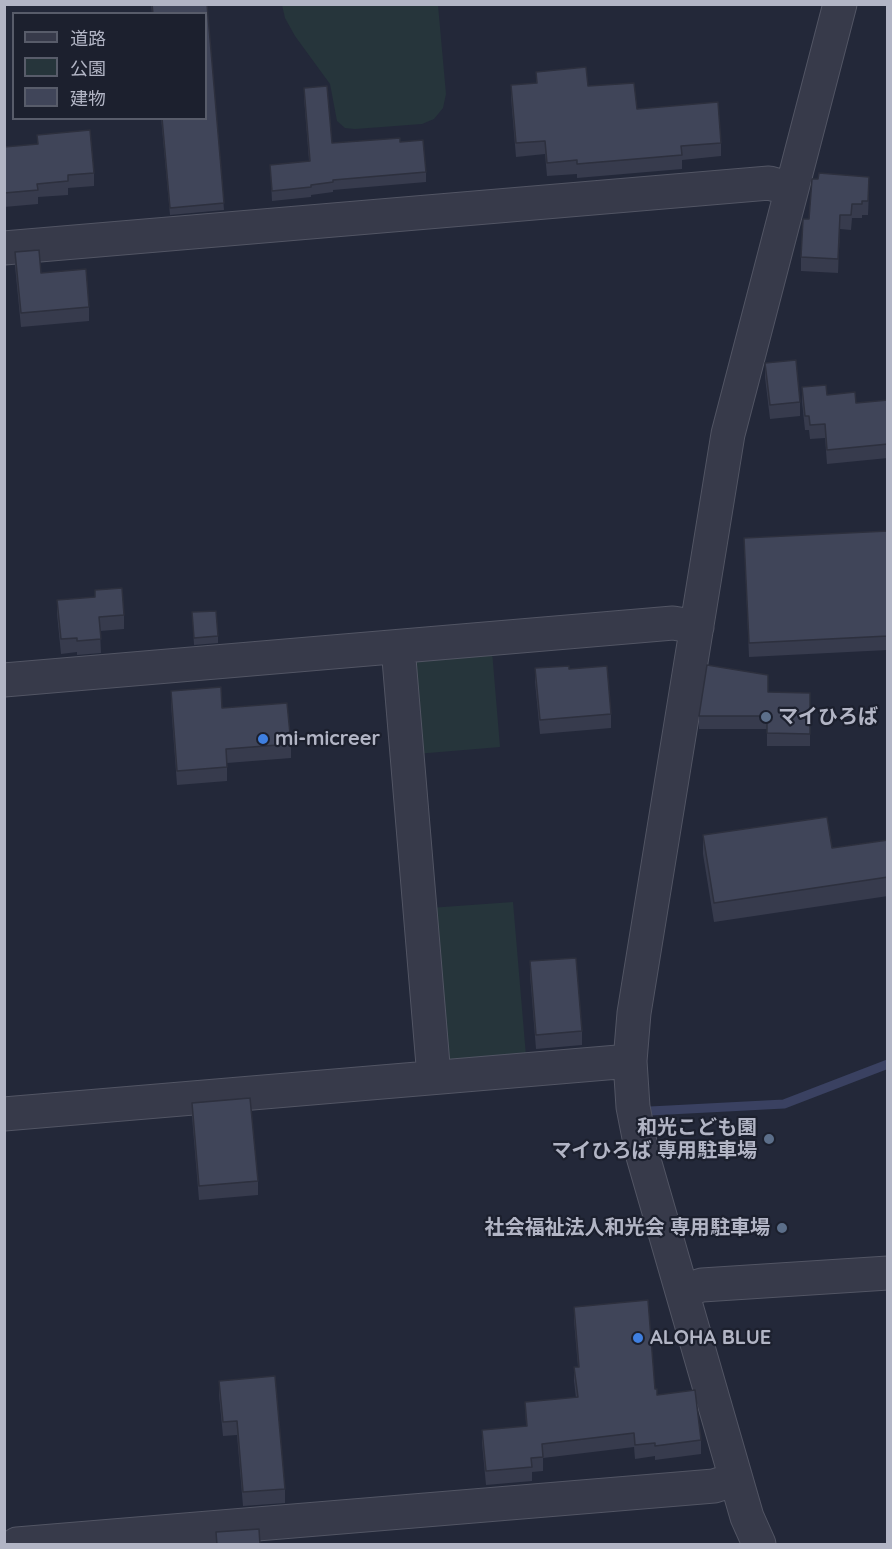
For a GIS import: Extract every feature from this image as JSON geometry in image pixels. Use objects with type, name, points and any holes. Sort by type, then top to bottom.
[{"type":"street","points":[[759,1545],[747,1517],[642,1153],[633,1107],[630,1060],[634,1014],[733,411],[840,4]]},
{"type":"street","points":[[4,248],[769,183],[791,189]]},
{"type":"street","points":[[4,680],[673,623],[697,627]]},
{"type":"street","points":[[398,647],[434,1077]]},
{"type":"street","points":[[4,1114],[630,1060]]},
{"type":"street","points":[[682,1291],[702,1285],[888,1273]]},
{"type":"street","points":[[17,1545],[714,1485],[736,1479]]},
{"type":"green space","points":[[282,5],[438,5],[446,94],[443,108],[434,119],[422,124],[345,128],[337,121],[330,84],[295,36],[285,18]]},
{"type":"green space","points":[[492,651],[500,747],[416,754],[415,657]]},
{"type":"green space","points":[[513,902],[526,1056],[449,1062],[429,908]]},
{"type":"building","points":[[152,4],[207,4],[224,203],[170,208],[162,120],[207,120],[207,12],[153,12]]},
{"type":"building","points":[[586,67],[588,86],[634,83],[637,109],[718,102],[721,143],[681,146],[682,155],[577,164],[577,160],[547,163],[545,141],[516,143],[511,85],[537,83],[536,72]]},
{"type":"building","points":[[327,86],[332,143],[400,138],[400,142],[423,140],[426,172],[333,180],[333,182],[311,185],[311,187],[272,191],[270,165],[310,161],[304,88]]},
{"type":"building","points":[[90,130],[94,173],[68,175],[68,181],[37,184],[38,190],[4,193],[4,147],[38,144],[37,135]]},
{"type":"building","points":[[819,173],[869,177],[868,201],[862,201],[862,204],[852,204],[851,215],[840,215],[838,259],[801,257],[803,219],[809,219],[812,179],[818,179]]},
{"type":"building","points":[[39,250],[41,273],[86,269],[89,307],[21,313],[15,252]]},
{"type":"building","points":[[796,360],[800,402],[770,405],[765,363]]},
{"type":"building","points":[[826,385],[827,395],[855,392],[856,403],[888,400],[888,444],[827,450],[825,424],[810,425],[809,416],[805,416],[802,387]]},
{"type":"building","points":[[888,531],[888,636],[749,643],[744,538]]},
{"type":"building","points":[[122,588],[124,615],[99,617],[101,639],[77,641],[77,638],[61,639],[57,600],[95,597],[95,590]]},
{"type":"building","points":[[216,611],[218,636],[194,638],[192,612]]},
{"type":"building","points":[[707,665],[768,675],[768,692],[810,693],[810,734],[767,733],[767,716],[699,716]]},
{"type":"building","points":[[569,666],[569,669],[607,666],[611,714],[540,720],[535,668]]},
{"type":"building","points":[[221,687],[222,708],[287,703],[291,744],[226,749],[227,767],[177,771],[171,691]]},
{"type":"building","points":[[827,817],[832,848],[888,840],[888,877],[714,903],[703,835]]},
{"type":"building","points":[[576,958],[582,1031],[536,1035],[530,961]]},
{"type":"building","points":[[250,1098],[258,1181],[199,1186],[192,1103]]},
{"type":"building","points":[[648,1300],[657,1395],[695,1390],[701,1440],[655,1446],[655,1443],[635,1445],[634,1433],[542,1444],[543,1457],[531,1458],[532,1467],[486,1471],[482,1430],[527,1426],[525,1402],[578,1397],[574,1367],[579,1367],[574,1307]]},
{"type":"building","points":[[275,1376],[285,1489],[243,1492],[237,1421],[223,1422],[219,1381]]},
{"type":"building","points":[[259,1529],[260,1545],[217,1545],[216,1532]]},
{"type":"waterway","points":[[650,1111],[784,1104],[888,1064]]},
{"type":"place","name":"マイひろば","points":[[766,717]]},
{"type":"place","name":"mi-micreer","points":[[263,739]]},
{"type":"place","name":"和光こども園 マイひろば 専用駐車場","points":[[769,1139]]},
{"type":"place","name":"社会福祉法人和光会 専用駐車場","points":[[782,1228]]},
{"type":"place","name":"ALOHA BLUE","points":[[638,1338]]}]
